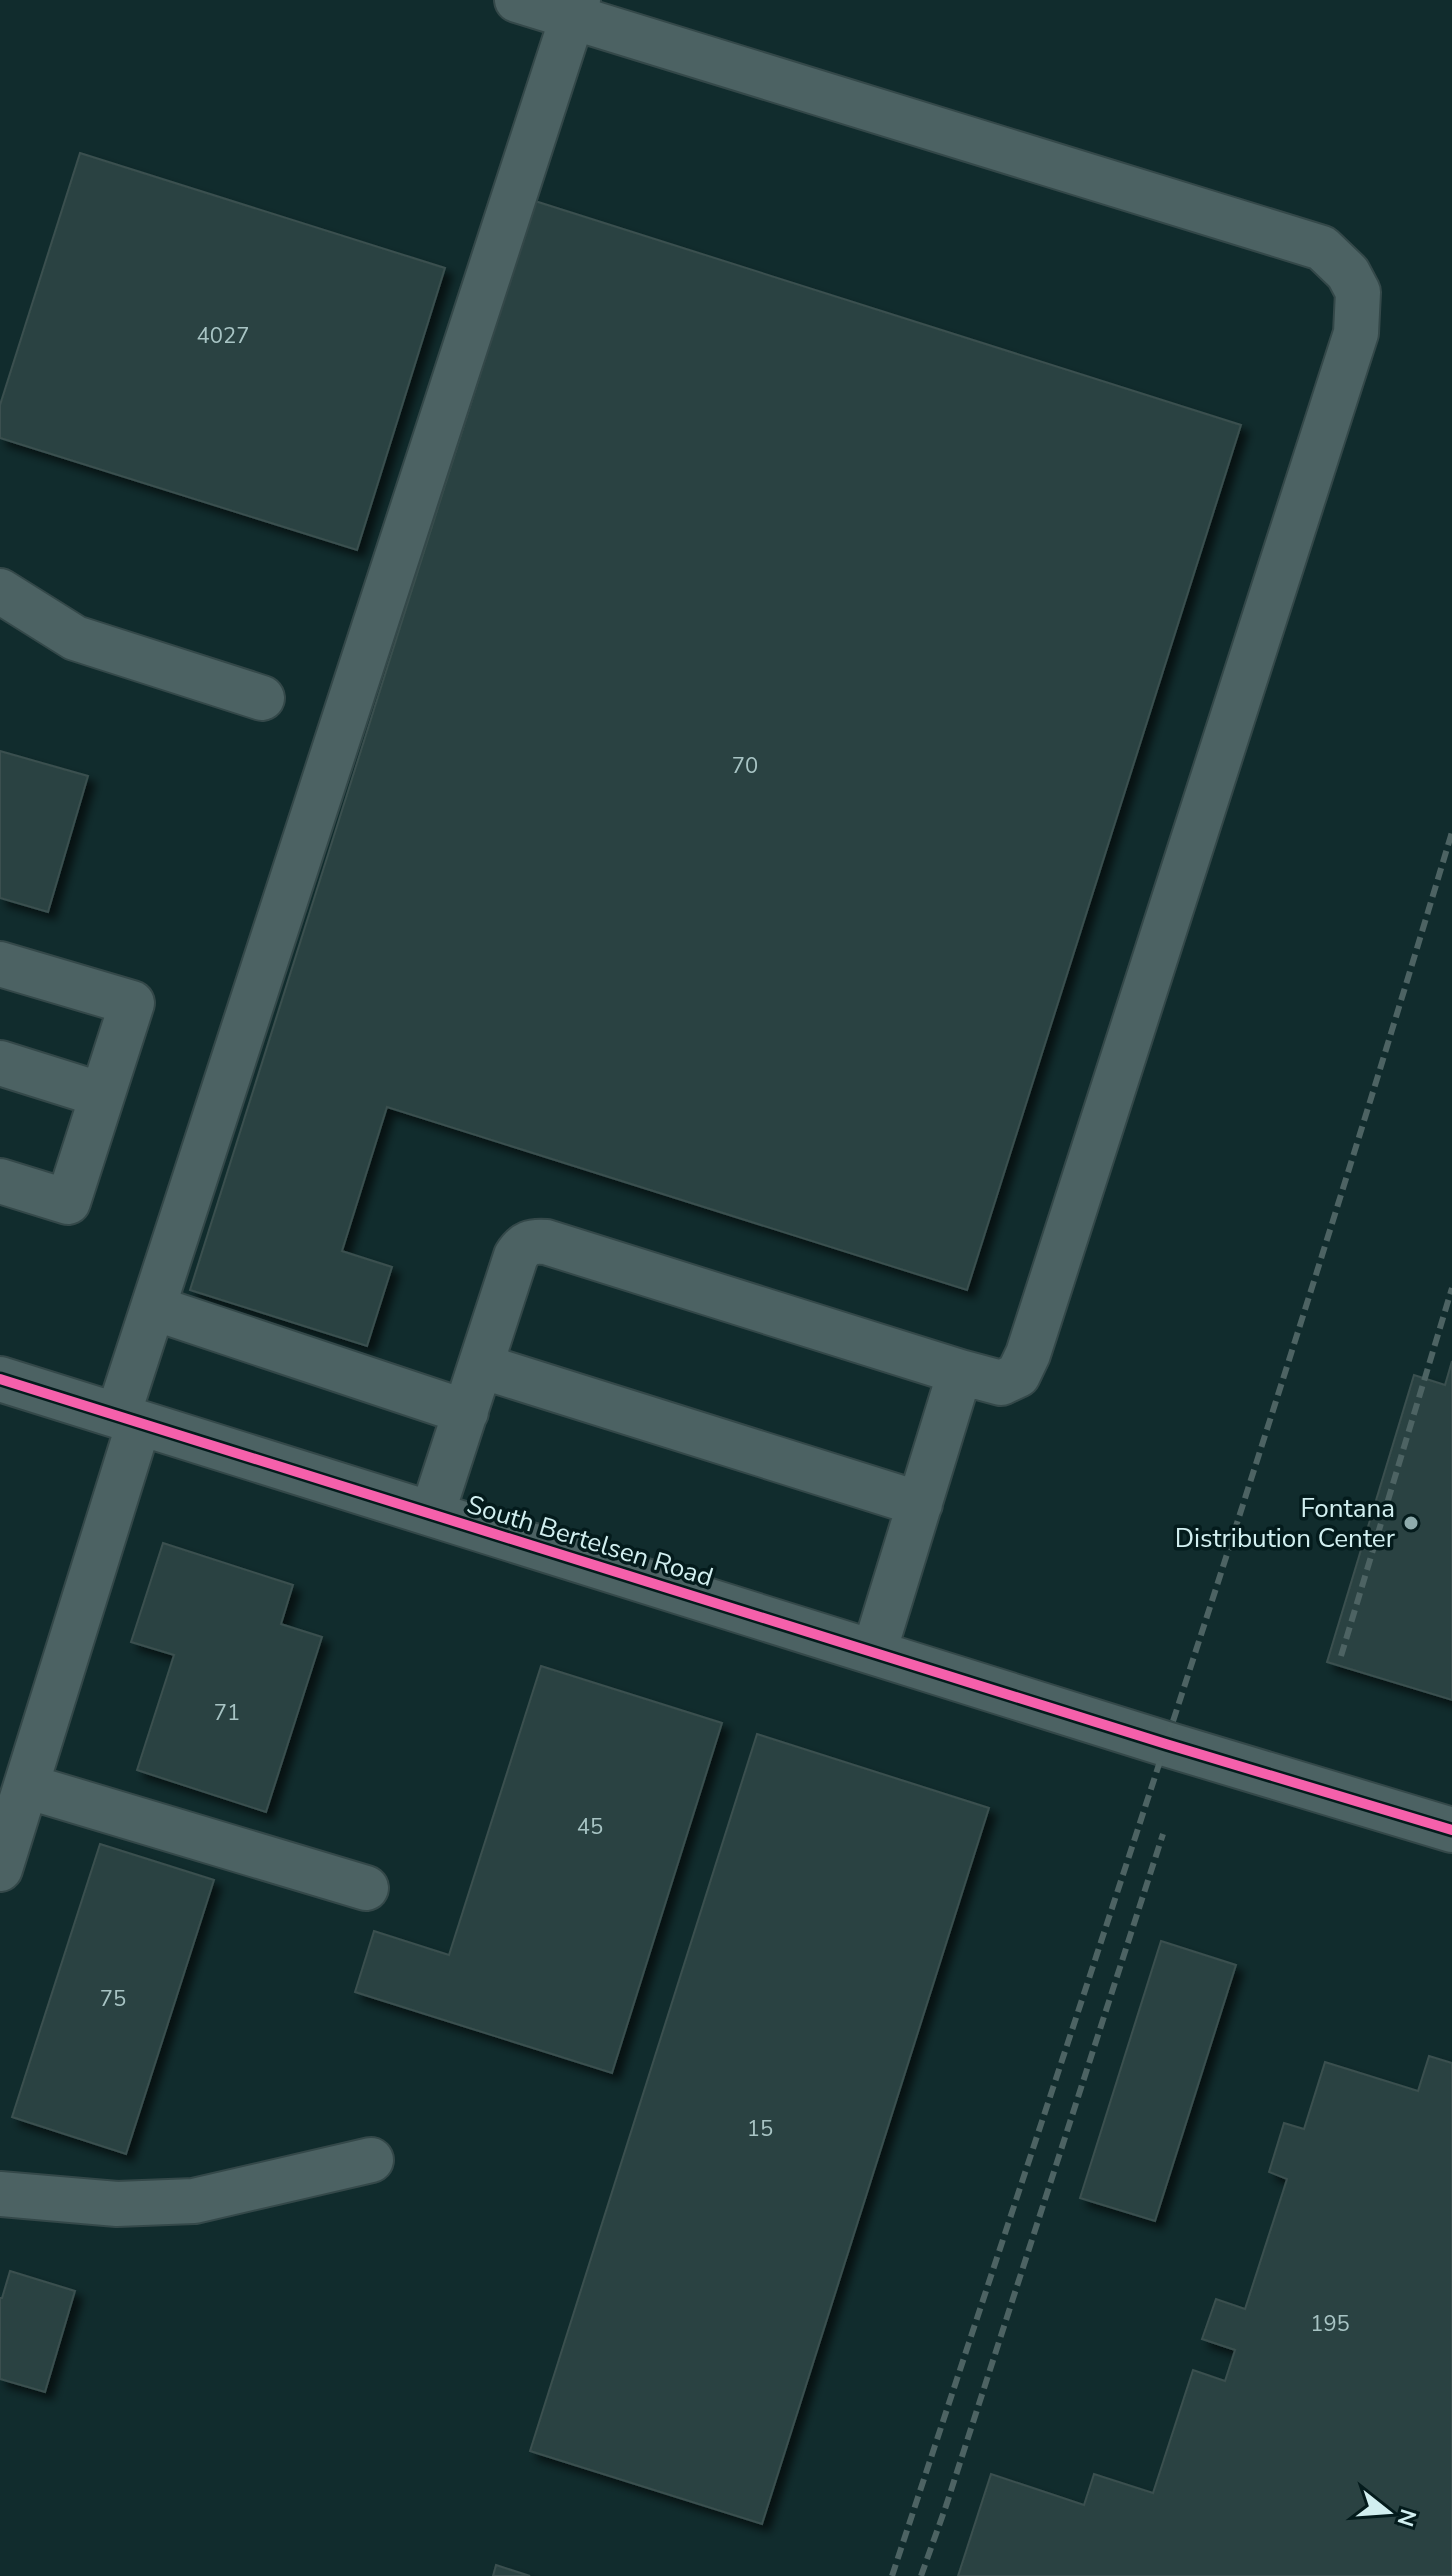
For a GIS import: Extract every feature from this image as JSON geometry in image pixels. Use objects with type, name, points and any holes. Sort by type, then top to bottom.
[{"type":"street","points":[[432,1514],[516,1256],[522,1246],[533,1241],[546,1242],[960,1372],[1001,1383],[1018,1375],[1028,1354],[1356,333],[1358,292],[1348,273],[1322,248],[575,8],[517,0]]},
{"type":"street","points":[[0,1869],[128,1419],[154,1308],[575,8]]},
{"type":"street","points":[[0,591],[75,638],[262,698]]},
{"type":"street","points":[[0,964],[132,1003],[68,1202],[0,1181]]},
{"type":"street","points":[[0,1063],[102,1095]]},
{"type":"street","points":[[154,1308],[466,1412]]},
{"type":"street","points":[[481,1366],[920,1504]]},
{"type":"street","points":[[874,1652],[960,1372]]},
{"type":"street","name":"South Bertelsen Road","points":[[0,1379],[1166,1744],[1452,1830]]},
{"type":"street","points":[[26,1786],[366,1888]]},
{"type":"street","points":[[0,2194],[117,2204],[194,2201],[371,2160]]},
{"type":"building","points":[[80,153],[445,268],[357,550],[0,438],[0,405]]},
{"type":"building","points":[[535,201],[1241,425],[967,1290],[387,1107],[342,1251],[392,1267],[367,1346],[190,1290]]},
{"type":"building","points":[[0,751],[88,776],[48,912],[0,898]]},
{"type":"building","name":"Fontana Distribution Center","points":[[1452,1361],[1452,1700],[1327,1662],[1414,1375],[1445,1385]]},
{"type":"building","points":[[163,1543],[293,1585],[281,1624],[322,1637],[266,1812],[137,1770],[174,1655],[131,1642]]},
{"type":"building","points":[[541,1666],[722,1723],[612,2073],[355,1992],[374,1931],[449,1955]]},
{"type":"building","points":[[757,1734],[989,1808],[762,2524],[530,2451]]},
{"type":"building","points":[[100,1844],[214,1880],[126,2154],[12,2117]]},
{"type":"building","points":[[1161,1941],[1236,1965],[1155,2221],[1080,2198]]},
{"type":"building","points":[[1429,2056],[1452,2063],[1452,2576],[958,2576],[991,2474],[1084,2505],[1094,2474],[1153,2493],[1193,2370],[1225,2381],[1235,2350],[1202,2339],[1216,2299],[1245,2309],[1287,2179],[1269,2172],[1284,2123],[1304,2129],[1325,2062],[1418,2091]]},
{"type":"building","points":[[10,2271],[75,2291],[45,2392],[0,2379],[0,2298]]},
{"type":"building","points":[[496,2565],[530,2576],[493,2576]]},
{"type":"railway","points":[[892,2576],[1248,1488],[1452,832]]},
{"type":"railway","points":[[1341,1656],[1452,1288]]},
{"type":"railway","points":[[921,2576],[1163,1834]]},
{"type":"cycle path","points":[[0,1379],[1166,1744],[1452,1830]]},
{"type":"place","name":"Fontana Distribution Center","points":[[1411,1523]]}]
